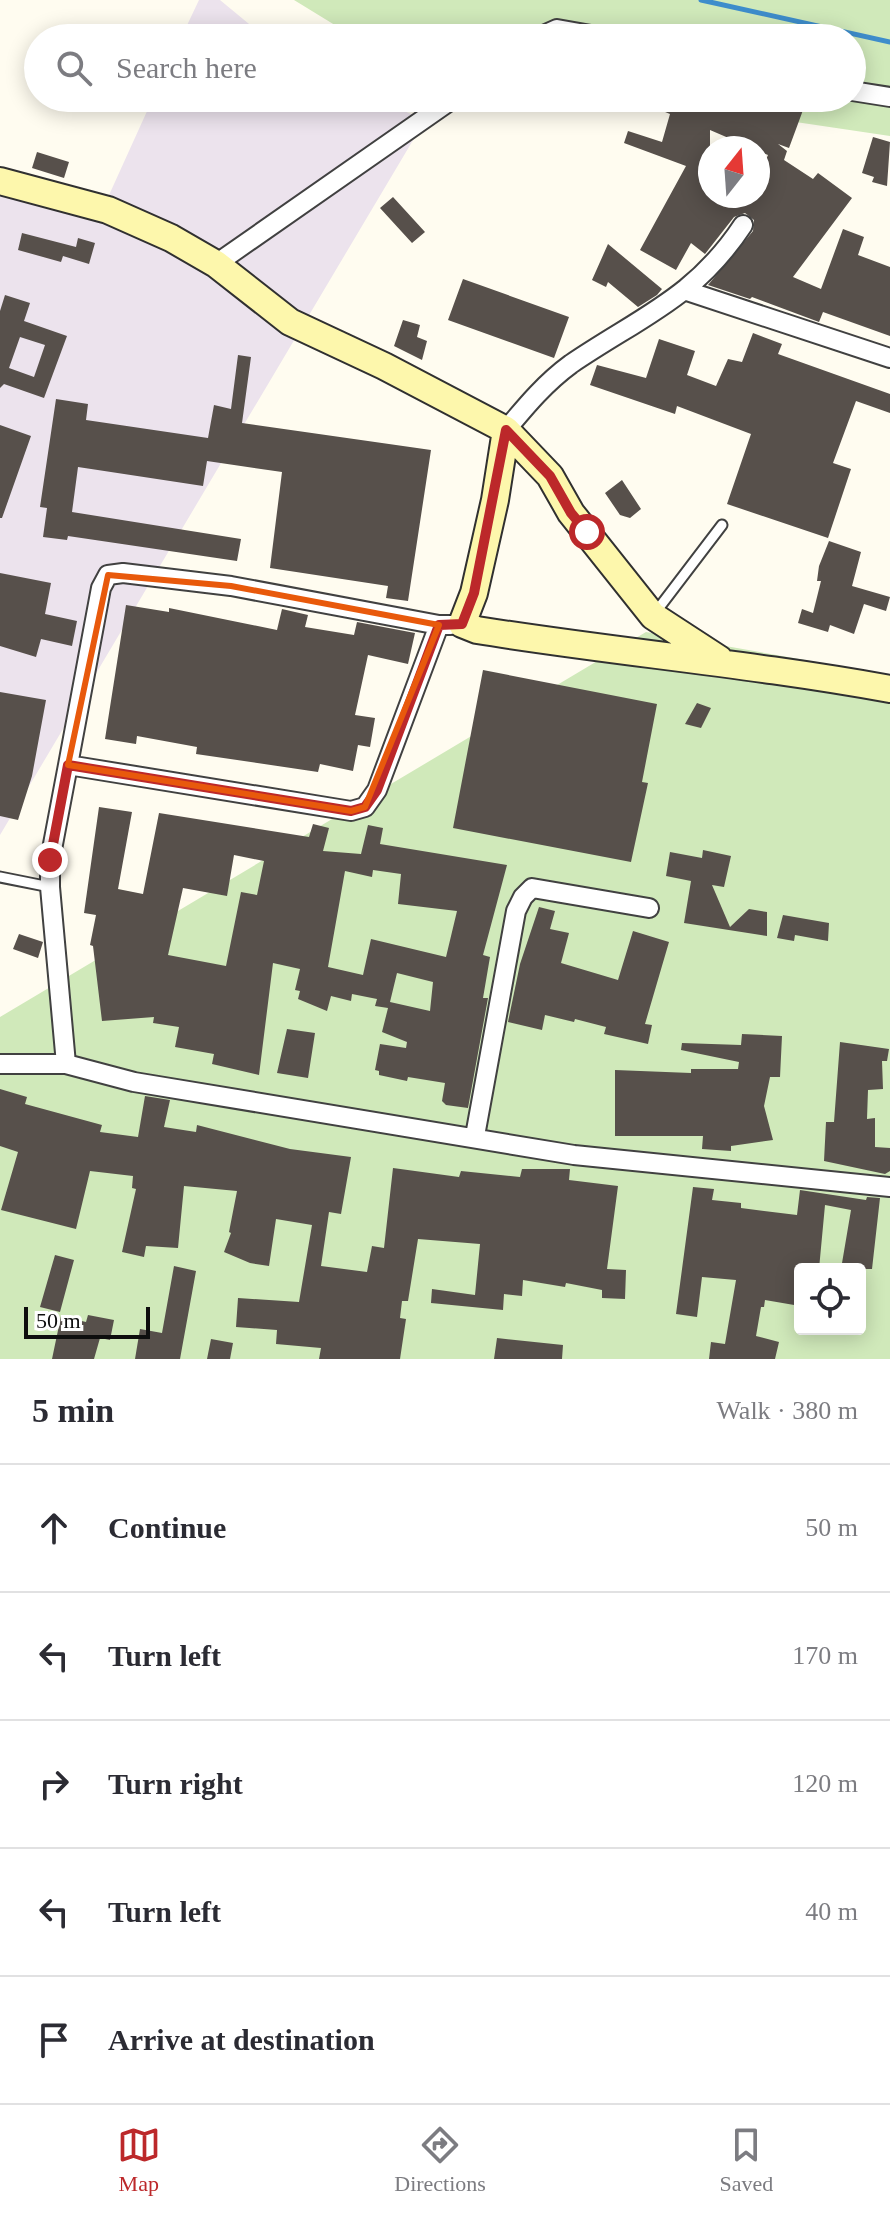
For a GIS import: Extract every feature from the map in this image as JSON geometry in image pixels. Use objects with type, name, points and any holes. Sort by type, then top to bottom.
[{"type":"street","points":[[866,93],[890,97]]},
{"type":"street","points":[[216,264],[434,112]]},
{"type":"street","points":[[0,181],[108,210],[171,238],[216,264],[290,322],[384,366],[506,430],[550,476],[571,513],[653,616],[724,663]]},
{"type":"street","points":[[68,765],[351,811],[365,807],[377,790],[451,624],[474,593],[506,430],[539,390],[570,365],[687,291],[726,250],[743,225]]},
{"type":"street","points":[[687,291],[890,358]]},
{"type":"street","points":[[66,1064],[50,860],[101,588],[108,575],[123,573],[231,586],[582,647],[724,663],[890,689]]},
{"type":"street","points":[[475,1136],[516,911],[523,897],[532,888],[649,908]]},
{"type":"street","points":[[0,1064],[66,1064],[134,1082],[475,1136],[574,1155],[890,1187]]},
{"type":"lane","points":[[653,616],[722,525]]},
{"type":"lane","points":[[0,877],[50,887]]},
{"type":"highlighted area","points":[[108,575],[231,586],[439,625],[365,807],[351,811],[68,765]]},
{"type":"shaded area","points":[[199,0],[220,0],[249,24],[188,24]]},
{"type":"shaded area","points":[[147,112],[406,112],[425,120],[0,835],[0,189],[100,215]]},
{"type":"green space","points":[[294,0],[890,0],[890,136],[729,112],[866,112],[866,24],[333,24]]},
{"type":"green space","points":[[646,632],[890,675],[890,1359],[0,1359],[0,1017]]},
{"type":"building","points":[[665,112],[802,112],[789,148],[778,144],[787,151],[784,160],[813,179],[818,173],[852,198],[793,277],[821,289],[843,229],[864,237],[858,255],[890,267],[890,336],[823,312],[819,322],[752,297],[750,299],[708,285],[753,231],[754,220],[745,213],[734,217],[705,254],[691,243],[676,270],[640,250],[686,166],[624,143],[628,131],[662,142],[670,114]]},
{"type":"building","points":[[873,137],[890,142],[887,186],[872,182],[874,177],[862,173]]},
{"type":"building","points":[[37,152],[69,162],[64,178],[32,168]]},
{"type":"building","points":[[393,197],[425,232],[412,243],[380,208]]},
{"type":"building","points":[[22,233],[76,247],[78,238],[95,243],[89,264],[63,256],[61,262],[18,250]]},
{"type":"building","points":[[608,244],[662,289],[657,295],[638,307],[608,282],[606,287],[592,280]]},
{"type":"building","points":[[463,279],[569,317],[554,358],[448,320]]},
{"type":"building","points":[[5,295],[30,303],[24,321],[67,336],[44,398],[4,384],[0,388],[0,311]],"holes":[[[20,337],[45,345],[34,377],[9,368]]]},
{"type":"building","points":[[403,320],[420,325],[417,337],[427,341],[422,360],[394,346]]},
{"type":"building","points":[[753,333],[782,344],[778,354],[890,394],[890,413],[856,401],[833,463],[851,469],[828,538],[727,504],[751,434],[677,406],[675,414],[590,385],[597,365],[646,378],[659,339],[695,351],[687,375],[716,386],[728,359],[742,362]]},
{"type":"building","points":[[238,355],[251,357],[242,423],[431,450],[408,601],[386,598],[388,586],[270,568],[282,472],[207,461],[203,486],[78,467],[72,512],[241,539],[237,561],[68,536],[67,540],[43,537],[47,508],[40,507],[56,399],[88,404],[86,420],[208,438],[214,405],[231,409]]},
{"type":"building","points":[[0,425],[31,436],[2,518],[0,518]]},
{"type":"building","points":[[622,480],[641,509],[630,518],[620,515],[605,493]]},
{"type":"building","points":[[829,541],[861,552],[852,586],[890,597],[886,611],[864,604],[854,634],[830,625],[828,632],[798,623],[802,609],[813,613],[821,581],[817,581],[819,566]]},
{"type":"building","points":[[0,573],[51,583],[45,614],[77,621],[72,646],[41,639],[36,657],[0,646]]},
{"type":"building","points":[[126,605],[169,612],[169,608],[277,630],[282,609],[308,615],[305,627],[354,635],[357,622],[415,633],[408,664],[368,655],[355,715],[375,718],[370,747],[358,745],[353,771],[320,764],[318,772],[196,754],[197,747],[137,736],[136,744],[105,739]]},
{"type":"building","points":[[483,670],[657,704],[642,782],[648,783],[631,862],[453,828]]},
{"type":"building","points":[[0,692],[46,700],[32,776],[18,820],[0,816]]},
{"type":"building","points":[[697,703],[711,708],[701,728],[685,724]]},
{"type":"building","points":[[99,807],[132,812],[118,889],[143,894],[159,813],[309,837],[313,824],[329,828],[323,851],[361,854],[368,825],[383,828],[380,844],[507,865],[483,955],[490,957],[483,998],[488,998],[468,1108],[446,1105],[442,1101],[445,1083],[408,1077],[407,1081],[379,1075],[379,1071],[375,1070],[380,1044],[406,1048],[407,1042],[382,1032],[388,1008],[375,1006],[377,999],[352,994],[351,1001],[331,996],[327,1011],[298,999],[300,991],[295,990],[300,969],[273,963],[259,1075],[212,1064],[214,1054],[175,1047],[179,1027],[153,1023],[154,1017],[102,1021],[93,946],[90,945],[96,915],[84,913]],"holes":[[[234,855],[264,861],[257,895],[241,892],[226,966],[168,955],[183,888],[227,896]],[[373,870],[401,874],[398,904],[457,911],[446,957],[371,939],[363,975],[328,967],[345,871],[372,877]],[[397,973],[433,982],[430,1011],[390,1002]]]},
{"type":"building","points":[[703,850],[731,856],[724,887],[712,885],[730,927],[749,909],[767,912],[767,936],[684,923],[691,881],[666,876],[670,852],[702,858]]},
{"type":"building","points":[[539,907],[555,911],[550,929],[569,933],[561,963],[618,980],[633,931],[669,942],[645,1024],[652,1025],[648,1044],[604,1034],[606,1027],[575,1019],[574,1022],[545,1015],[542,1030],[508,1022],[520,964]]},
{"type":"building","points":[[783,915],[829,923],[828,941],[795,935],[794,941],[777,938]]},
{"type":"building","points":[[19,934],[43,942],[38,958],[13,949]]},
{"type":"building","points":[[287,1029],[315,1033],[308,1078],[277,1073]]},
{"type":"building","points":[[742,1034],[782,1036],[780,1077],[770,1077],[764,1106],[773,1140],[731,1146],[731,1151],[702,1149],[703,1136],[615,1136],[615,1070],[691,1073],[691,1069],[738,1069],[739,1062],[681,1050],[682,1043],[741,1045]]},
{"type":"building","points":[[840,1042],[889,1049],[887,1061],[882,1061],[883,1089],[868,1090],[867,1119],[875,1118],[875,1147],[890,1148],[890,1171],[885,1174],[824,1161],[826,1122],[834,1122]]},
{"type":"building","points":[[0,1089],[27,1097],[25,1104],[102,1125],[100,1132],[138,1137],[145,1096],[170,1100],[164,1127],[196,1132],[197,1125],[290,1149],[351,1157],[341,1214],[329,1212],[321,1266],[367,1272],[372,1246],[384,1248],[393,1168],[459,1177],[461,1171],[520,1177],[522,1169],[570,1169],[569,1180],[618,1186],[607,1269],[626,1270],[625,1299],[602,1298],[602,1290],[566,1283],[565,1287],[523,1280],[522,1296],[504,1294],[503,1310],[431,1303],[432,1289],[475,1295],[480,1244],[418,1239],[408,1301],[402,1301],[400,1318],[406,1319],[400,1359],[319,1359],[321,1348],[276,1344],[277,1330],[236,1327],[238,1298],[299,1302],[312,1225],[276,1219],[269,1266],[250,1263],[224,1252],[231,1233],[237,1191],[184,1186],[178,1248],[146,1246],[144,1257],[122,1252],[136,1189],[132,1188],[133,1176],[90,1171],[76,1229],[1,1210],[18,1152],[0,1146]]},
{"type":"building","points":[[693,1187],[714,1189],[712,1200],[741,1203],[741,1208],[797,1215],[800,1190],[866,1200],[867,1197],[880,1198],[872,1269],[866,1269],[866,1263],[842,1263],[851,1210],[825,1205],[820,1263],[794,1263],[794,1305],[765,1300],[764,1307],[761,1307],[756,1336],[779,1342],[775,1359],[709,1359],[711,1342],[725,1344],[736,1280],[702,1277],[697,1317],[676,1314]]},
{"type":"building","points":[[55,1255],[74,1260],[60,1312],[40,1307]]},
{"type":"building","points":[[174,1266],[196,1271],[180,1359],[135,1359],[140,1329],[162,1333]]},
{"type":"building","points":[[88,1315],[114,1320],[110,1340],[100,1338],[94,1359],[52,1359],[61,1316],[86,1322]]},
{"type":"building","points":[[497,1338],[563,1345],[562,1359],[494,1359]]},
{"type":"building","points":[[211,1339],[233,1343],[230,1359],[207,1359]]},
{"type":"waterway","points":[[701,0],[809,24]]},
{"type":"waterway","points":[[866,37],[890,42]]},
{"type":"route","points":[[50,860],[68,765],[351,811],[365,807],[377,790],[439,625],[462,624],[474,593],[495,500],[506,430],[550,476],[571,513],[587,532]]}]
